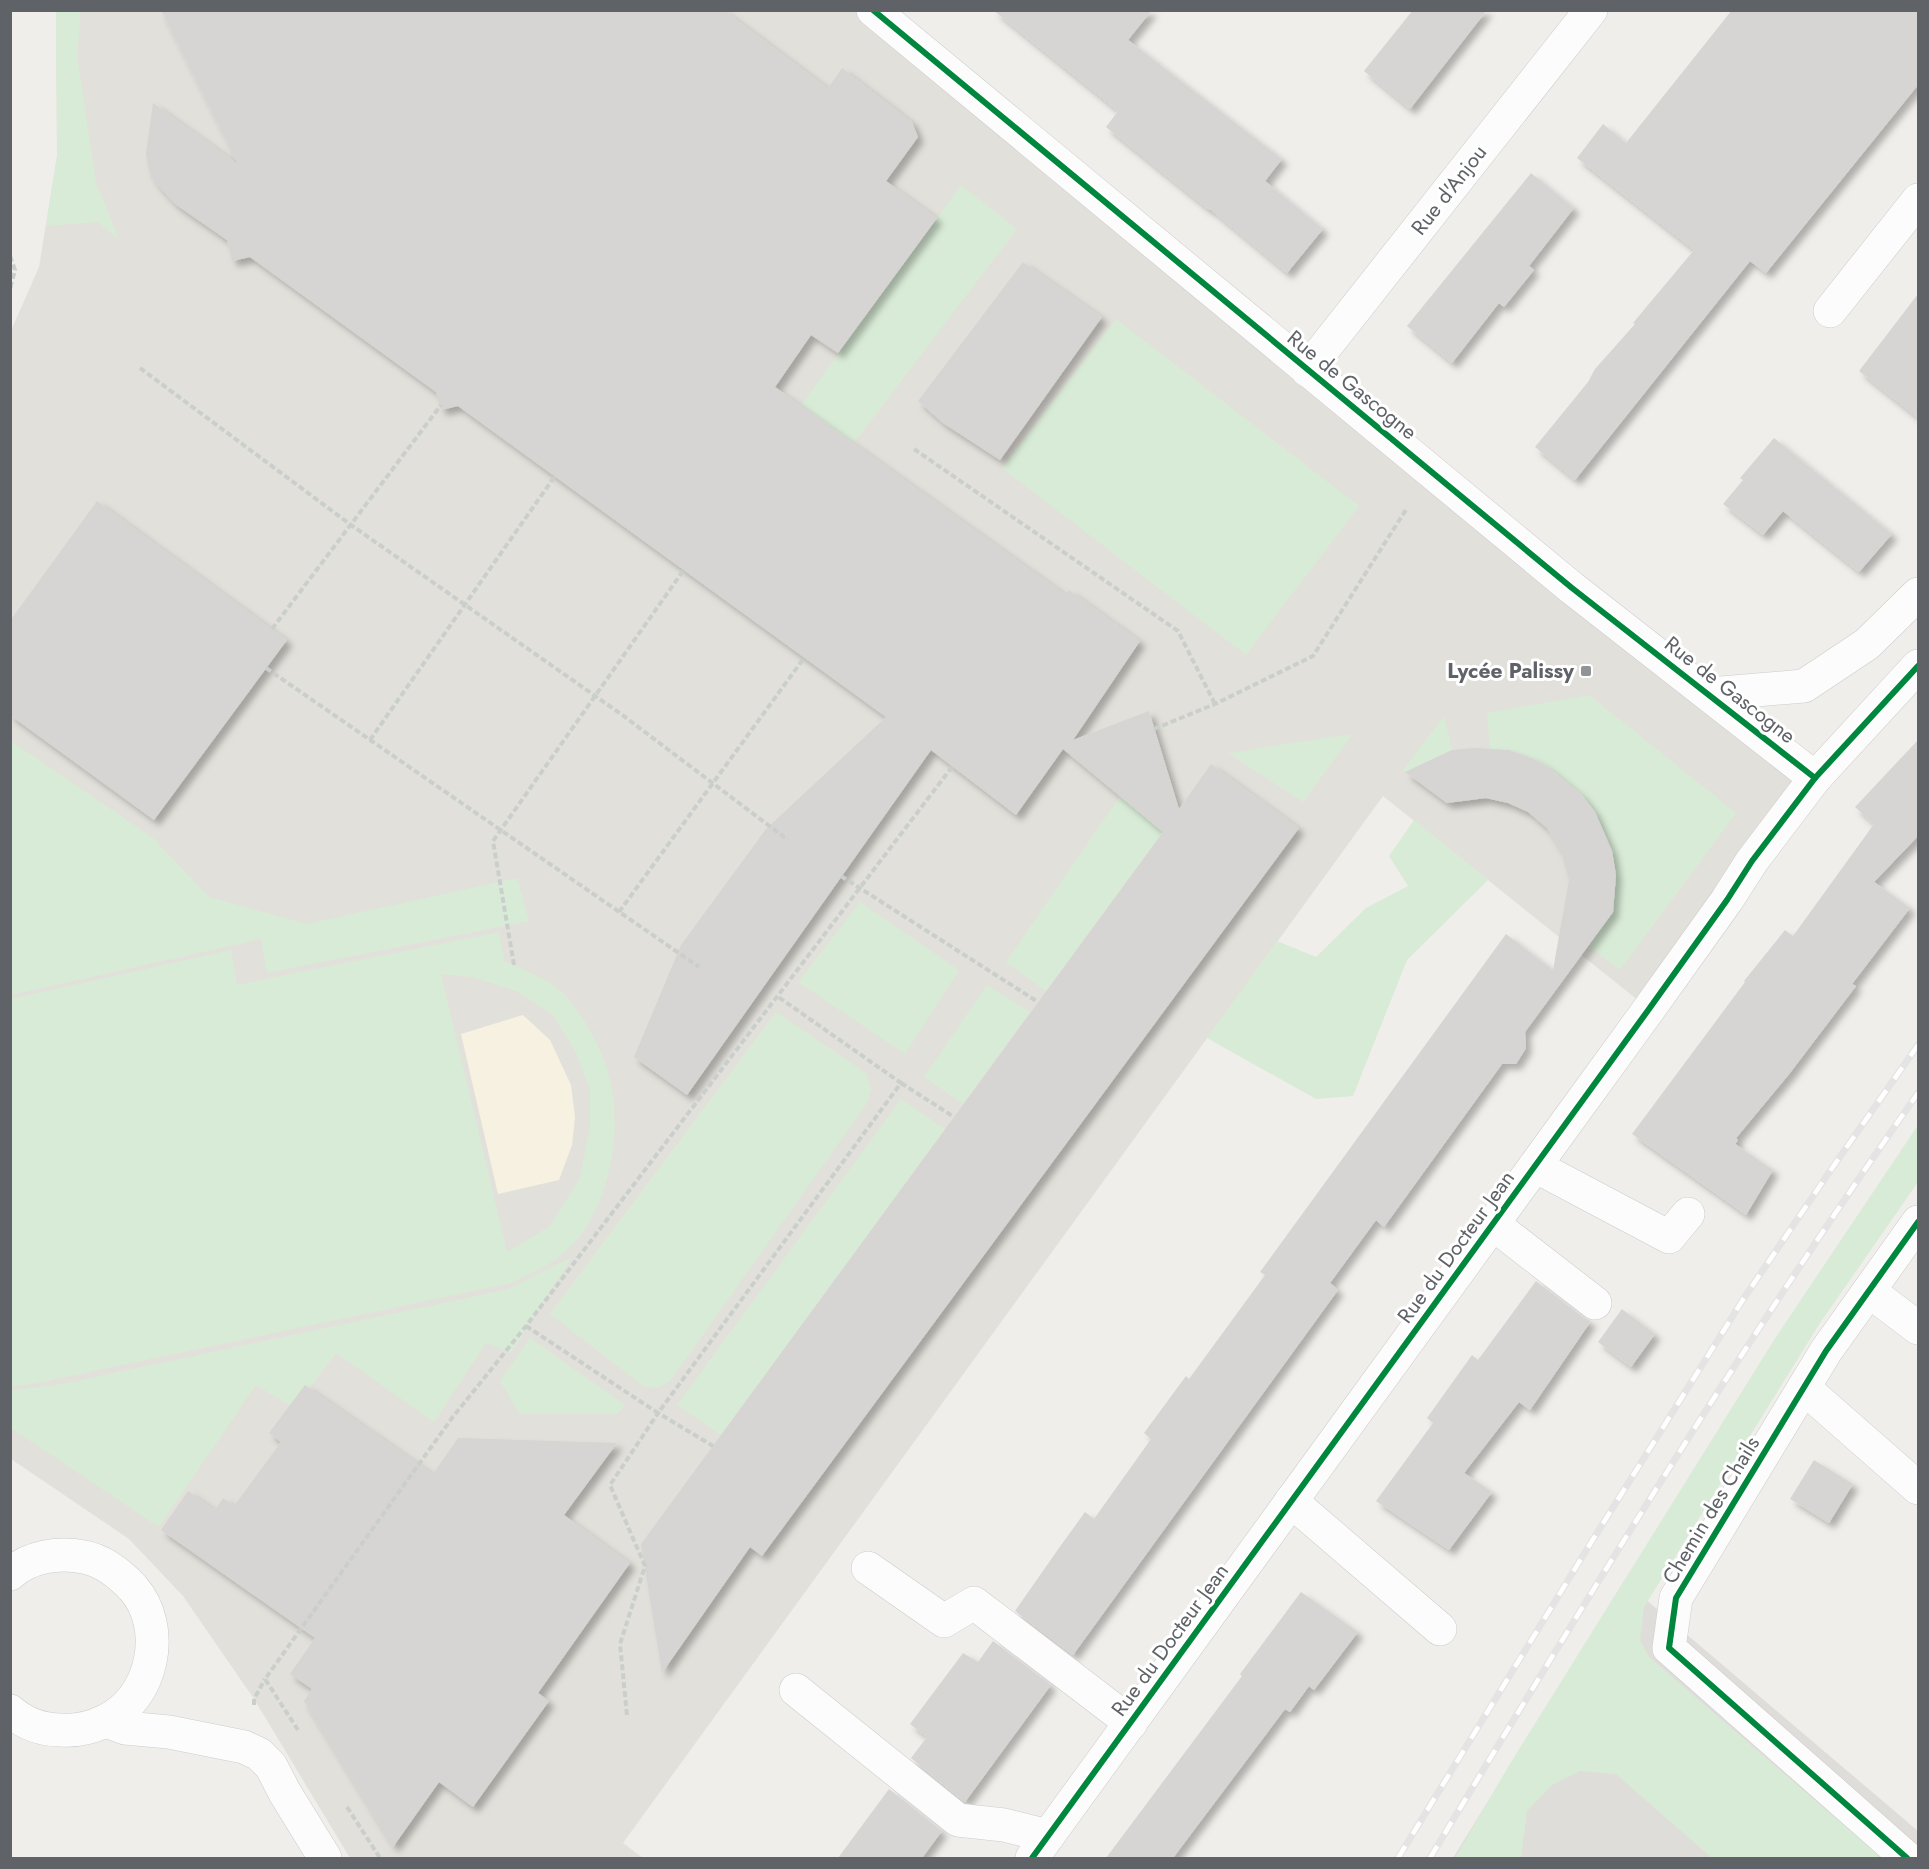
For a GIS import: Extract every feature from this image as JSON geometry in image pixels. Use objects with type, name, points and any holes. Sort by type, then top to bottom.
[{"type":"street","name":"Rue de Gascogne","points":[[873,10],[1572,588],[1815,778]]},
{"type":"street","name":"Rue d'Anjou","points":[[1307,370],[1590,10]]},
{"type":"street","points":[[1830,311],[1918,200]]},
{"type":"street","points":[[1709,694],[1804,686],[1867,644],[1918,594]]},
{"type":"street","name":"Rue du Docteur Jean","points":[[1040,1847],[1708,927],[1752,861],[1815,778],[1918,666]]},
{"type":"street","points":[[1535,1166],[1669,1237],[1688,1214]]},
{"type":"street","name":"Chemin des Chails","points":[[1907,1858],[1669,1648],[1676,1598],[1826,1351],[1918,1222]]},
{"type":"street","points":[[1493,1224],[1595,1303]]},
{"type":"street","points":[[1869,1291],[1918,1328]]},
{"type":"street","points":[[1804,1388],[1918,1488]]},
{"type":"street","points":[[1291,1501],[1440,1629]]},
{"type":"street","points":[[10,1574],[39,1558],[68,1554],[96,1560],[120,1574],[140,1596],[151,1622],[153,1651],[145,1679],[129,1703],[106,1721],[78,1731],[48,1730],[20,1719],[10,1711]]},
{"type":"street","points":[[868,1568],[944,1621],[974,1604],[1131,1723]]},
{"type":"street","points":[[796,1690],[958,1820],[1004,1825],[1040,1847]]},
{"type":"street","points":[[106,1721],[125,1728],[169,1732],[244,1747],[259,1754],[271,1766],[325,1858]]},
{"type":"path","points":[[10,256],[15,270],[10,289]]},
{"type":"path","points":[[140,368],[351,525],[596,696],[788,840]]},
{"type":"path","points":[[273,629],[441,405]]},
{"type":"path","points":[[914,448],[1178,631],[1215,704]]},
{"type":"path","points":[[1154,729],[1215,704],[1313,656],[1431,471]]},
{"type":"path","points":[[370,740],[555,476]]},
{"type":"path","points":[[514,965],[493,841],[683,571]]},
{"type":"path","points":[[619,912],[804,658]]},
{"type":"path","points":[[266,668],[699,967]]},
{"type":"path","points":[[303,1739],[265,1679],[452,1418],[526,1326],[952,767]]},
{"type":"path","points":[[842,876],[1038,1002]]},
{"type":"path","points":[[777,996],[901,1083],[954,1116]]},
{"type":"path","points":[[627,1715],[620,1644],[645,1566],[610,1485],[658,1413],[901,1083]]},
{"type":"path","points":[[526,1326],[658,1413],[713,1446]]},
{"type":"path","points":[[342,1799],[380,1858]]},
{"type":"shaded area","points":[[56,11],[871,11],[1815,778],[1649,1009],[1383,796],[623,1843],[643,1858],[350,1858],[254,1699],[183,1596],[129,1539],[11,1459],[10,333],[39,267],[57,156]]},
{"type":"shaded area","points":[[1624,1581],[1918,1831],[1918,1858],[1453,1858]]},
{"type":"green space","points":[[56,11],[81,11],[77,56],[96,183],[120,241],[98,222],[46,226],[57,156]]},
{"type":"green space","points":[[961,185],[1017,229],[854,443],[801,405]]},
{"type":"green space","points":[[1116,319],[1359,506],[1246,655],[1002,468]]},
{"type":"green space","points":[[1589,695],[1736,813],[1620,970],[1589,946],[1613,912],[1616,875],[1612,851],[1595,812],[1582,795],[1548,767],[1509,750],[1490,749],[1487,713]]},
{"type":"green space","points":[[1444,716],[1452,750],[1424,763],[1408,774],[1403,770]]},
{"type":"green space","points":[[1353,734],[1303,802],[1228,753]]},
{"type":"green space","points":[[11,741],[153,838],[209,897],[307,924],[517,878],[529,921],[267,973],[261,939],[11,995]]},
{"type":"green space","points":[[1120,796],[1163,832],[1046,991],[1006,962]]},
{"type":"green space","points":[[1414,820],[1488,880],[1407,960],[1353,1096],[1316,1099],[1207,1038],[1277,941],[1316,957],[1366,908],[1408,886],[1389,856]]},
{"type":"green space","points":[[860,902],[959,970],[905,1054],[798,982]]},
{"type":"green space","points":[[499,932],[504,961],[544,980],[564,994],[589,1029],[607,1069],[615,1114],[614,1139],[611,1164],[595,1210],[583,1231],[563,1254],[511,1283],[27,1385],[11,1386],[11,999],[231,950],[237,985]],"holes":[[[441,974],[472,977],[516,991],[552,1014],[576,1052],[590,1090],[590,1126],[580,1178],[550,1226],[507,1252]]]},
{"type":"green space","points":[[987,985],[1030,1012],[963,1104],[924,1077]]},
{"type":"green space","points":[[776,1012],[866,1073],[871,1089],[867,1103],[671,1380],[659,1388],[643,1386],[550,1314]]},
{"type":"green space","points":[[901,1099],[945,1129],[721,1435],[677,1405]]},
{"type":"green space","points":[[1918,1125],[1918,1182],[1820,1323],[1644,1607],[1640,1640],[1649,1657],[1882,1858],[1712,1858],[1616,1774],[1580,1771],[1552,1785],[1527,1811],[1521,1858],[1455,1858],[1508,1767],[1774,1340]]},
{"type":"green space","points":[[572,1257],[511,1353],[486,1343],[434,1422],[336,1353],[294,1408],[256,1385],[159,1527],[11,1428],[10,1390],[57,1385],[509,1289]]},
{"type":"green space","points":[[530,1338],[625,1405],[617,1414],[520,1414],[500,1381]]},
{"type":"sand","points":[[523,1015],[550,1040],[571,1085],[575,1117],[572,1145],[559,1180],[498,1194],[461,1034]]},
{"type":"building","points":[[161,10],[724,10],[828,88],[842,68],[912,122],[918,137],[886,181],[937,218],[838,353],[811,335],[775,387],[1066,595],[1069,590],[1140,641],[1073,740],[1149,711],[1179,809],[1211,764],[1299,828],[762,1556],[750,1547],[662,1673],[641,1544],[1163,832],[1063,749],[1016,815],[931,750],[687,1095],[634,1057],[681,945],[766,829],[886,717],[458,406],[441,410],[436,392],[250,257],[232,261],[227,240],[175,204],[156,183],[149,171],[146,154],[153,103],[238,164]]},
{"type":"building","points":[[993,10],[1152,10],[1128,40],[1282,159],[1265,181],[1323,229],[1287,273],[1106,127],[1118,111]]},
{"type":"building","points":[[1413,10],[1487,10],[1410,109],[1364,71]]},
{"type":"building","points":[[1732,10],[1918,10],[1918,85],[1766,273],[1750,261],[1575,480],[1535,447],[1588,382],[1595,369],[1635,324],[1633,323],[1694,250],[1577,158],[1603,124],[1626,143]]},
{"type":"building","points":[[1531,173],[1574,208],[1529,266],[1534,270],[1504,307],[1499,303],[1452,363],[1407,326]]},
{"type":"building","points":[[1023,262],[1102,317],[1000,460],[943,423],[918,401]]},
{"type":"building","points":[[1918,294],[1918,418],[1859,371]]},
{"type":"building","points":[[1774,438],[1892,534],[1859,572],[1783,511],[1763,535],[1723,504],[1743,480],[1740,478]]},
{"type":"building","points":[[97,501],[287,640],[154,820],[10,715],[10,621]]},
{"type":"building","points":[[1918,740],[1918,836],[1874,882],[1910,908],[1852,984],[1856,986],[1790,1073],[1736,1138],[1738,1140],[1735,1144],[1773,1170],[1746,1215],[1632,1134],[1744,981],[1785,930],[1793,936],[1874,824],[1855,807]]},
{"type":"building","points":[[1474,748],[1509,750],[1534,759],[1548,767],[1582,795],[1595,812],[1612,851],[1616,875],[1613,912],[1525,1032],[1526,1048],[1516,1064],[1502,1064],[1384,1227],[1376,1220],[1330,1283],[1338,1290],[1073,1655],[1015,1611],[1059,1548],[1085,1512],[1094,1519],[1151,1439],[1144,1433],[1186,1376],[1189,1379],[1265,1275],[1260,1272],[1506,934],[1553,970],[1569,880],[1561,851],[1547,828],[1528,812],[1508,803],[1486,798],[1447,803],[1405,772],[1452,750]]},
{"type":"building","points":[[1536,1281],[1591,1321],[1530,1410],[1519,1402],[1464,1473],[1492,1492],[1449,1550],[1376,1501],[1433,1423],[1427,1418],[1472,1355],[1478,1360]]},
{"type":"building","points":[[1622,1309],[1655,1334],[1631,1367],[1598,1342]]},
{"type":"building","points":[[305,1385],[433,1474],[458,1438],[617,1443],[564,1515],[630,1563],[538,1693],[549,1701],[473,1807],[439,1782],[393,1847],[304,1701],[312,1689],[290,1674],[315,1638],[161,1530],[188,1491],[215,1510],[223,1498],[234,1506],[281,1442],[269,1433]]},
{"type":"building","points":[[1814,1460],[1853,1484],[1829,1523],[1790,1499]]},
{"type":"building","points":[[1301,1592],[1358,1632],[1314,1690],[1309,1686],[1290,1712],[1285,1709],[1173,1858],[1106,1858],[1242,1676],[1240,1674]]},
{"type":"building","points":[[993,1641],[1051,1685],[965,1802],[911,1758],[927,1737],[910,1724],[963,1653],[978,1662]]},
{"type":"building","points":[[889,1789],[942,1831],[922,1858],[838,1858]]},
{"type":"railway","points":[[1398,1858],[1744,1298],[1918,1045]]},
{"type":"railway","points":[[1430,1858],[1667,1471],[1853,1186],[1918,1093]]},
{"type":"cycle path","points":[[873,10],[1572,588],[1815,778]]},
{"type":"cycle path","points":[[1032,1858],[1649,1009],[1752,861],[1815,778],[1918,666]]},
{"type":"cycle path","points":[[1907,1858],[1669,1648],[1676,1598],[1826,1351],[1918,1222]]},
{"type":"place","name":"Lycée Palissy","points":[[1586,671]]}]
